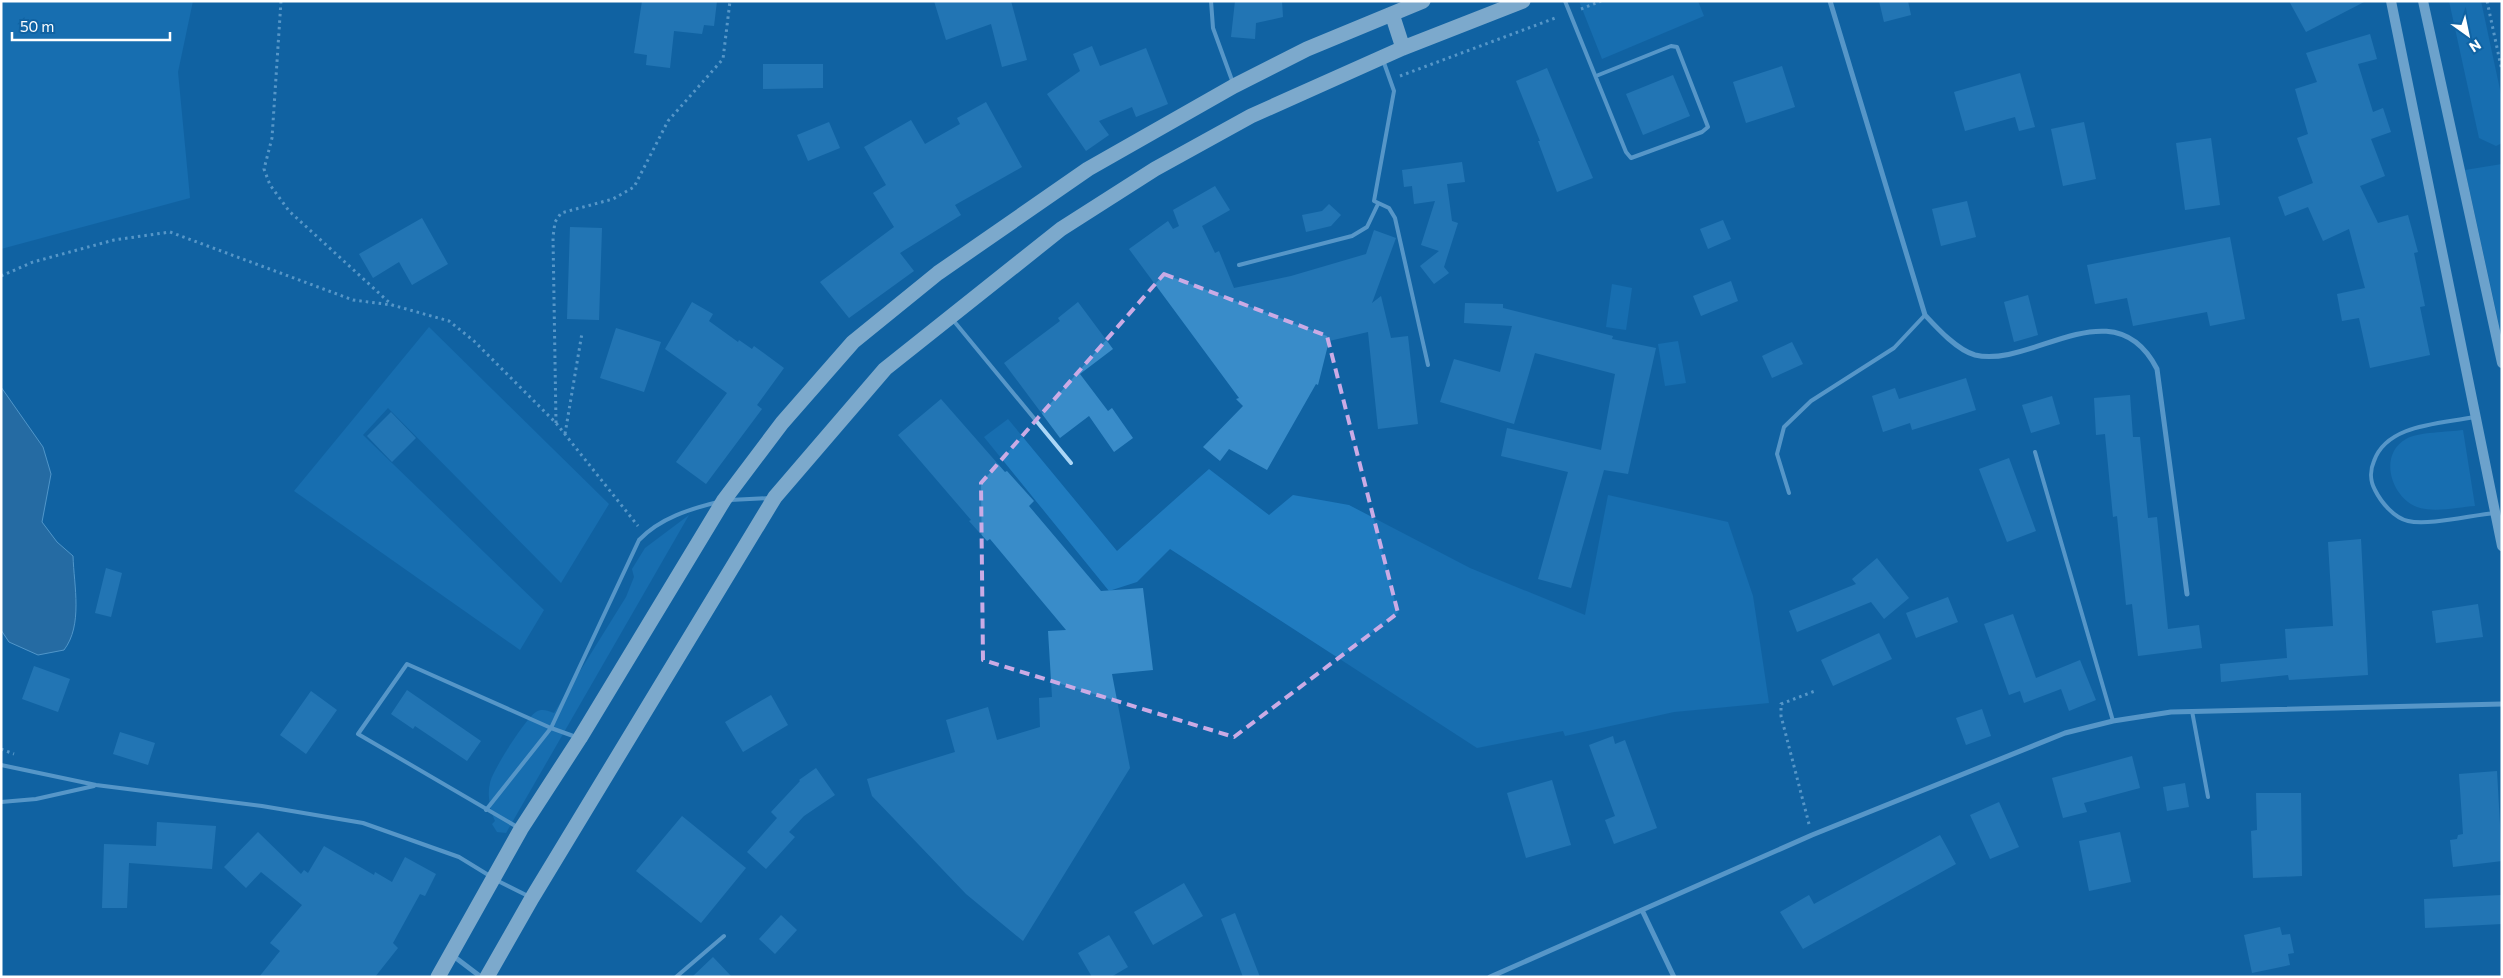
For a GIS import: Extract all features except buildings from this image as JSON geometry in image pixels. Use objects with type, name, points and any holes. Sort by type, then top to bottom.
[{"type":"highway","points":[[438,977],[521,829],[580,738],[724,500],[782,423],[853,342],[938,272],[1088,169],[1234,86],[1307,49],[1423,1]]},
{"type":"highway","points":[[487,977],[532,898],[776,497],[885,369],[1061,229],[1155,169],[1251,116],[1403,48],[1523,1]]},
{"type":"highway","points":[[1392,14],[1403,48]]},
{"type":"street","points":[[1830,1],[1925,315],[1942,334],[1973,354],[1995,358],[2071,335],[2110,331],[2132,341],[2149,353],[2157,369],[2187,594]]},
{"type":"street","points":[[2391,1],[2502,546]]},
{"type":"street","points":[[2423,1],[2502,363]]},
{"type":"street","points":[[1490,977],[1812,835],[2065,733],[2113,721],[2171,712],[2502,704]]},
{"type":"street","points":[[1642,910],[1674,977]]},
{"type":"street","points":[[452,955],[481,977]]},
{"type":"lane","points":[[1211,1],[1213,28],[1234,86]]},
{"type":"lane","points":[[1566,1],[1626,152],[1631,158],[1653,151],[1708,127],[1677,47],[1671,46],[1596,76]]},
{"type":"lane","points":[[1383,58],[1394,91],[1373,197],[1374,201],[1393,212],[1395,218],[1428,365]]},
{"type":"lane","points":[[1239,265],[1352,236],[1367,227],[1378,204]]},
{"type":"lane","points":[[1789,493],[1777,454],[1784,428],[1810,401],[1894,348],[1925,315]]},
{"type":"lane","points":[[950,317],[1071,463]]},
{"type":"lane","points":[[2474,416],[2406,431],[2387,440],[2376,455],[2370,471],[2374,489],[2393,514],[2407,521],[2430,522],[2495,513]]},
{"type":"lane","points":[[2035,452],[2113,721]]},
{"type":"lane","points":[[486,810],[551,728],[635,549],[645,534],[684,510],[724,500],[776,497]]},
{"type":"lane","points":[[521,829],[358,734],[407,664],[551,728],[580,738]]},
{"type":"lane","points":[[2192,711],[2208,797]]},
{"type":"lane","points":[[1,765],[96,785],[262,806],[364,823],[459,856],[494,879],[532,898]]},
{"type":"lane","points":[[1,802],[36,799],[96,785]]},
{"type":"lane","points":[[676,977],[724,936]]},
{"type":"path","points":[[281,1],[272,138],[264,169],[270,185],[289,211],[392,305]]},
{"type":"path","points":[[556,423],[553,237],[555,222],[561,213],[613,199],[634,187],[668,121],[723,60],[730,1]]},
{"type":"path","points":[[1390,80],[1601,1]]},
{"type":"path","points":[[2487,1],[2502,71]]},
{"type":"path","points":[[1,276],[34,262],[114,240],[170,232],[353,300],[392,305],[449,321],[474,341],[556,423],[645,534]]},
{"type":"path","points":[[565,434],[582,333]]},
{"type":"path","points":[[1812,835],[1781,716],[1781,704],[1814,691]]},
{"type":"highlighted area","points":[[1164,274],[1327,336],[1398,613],[1234,737],[983,660],[981,483]]},
{"type":"shaded area","points":[[1,1],[193,1],[178,72],[190,198],[1,249]]},
{"type":"shaded area","points":[[1579,1],[1698,1],[1704,16],[1602,59]]},
{"type":"shaded area","points":[[2449,1],[2481,1],[2502,99],[2502,143],[2496,146],[2479,138]]},
{"type":"shaded area","points":[[2502,164],[2502,338],[2465,170]]},
{"type":"shaded area","points":[[1612,284],[1632,288],[1626,330],[1606,327]]},
{"type":"shaded area","points":[[429,327],[609,504],[561,583],[388,408],[363,435],[544,610],[520,650],[294,491]]},
{"type":"shaded area","points":[[1678,341],[1686,383],[1665,386],[1658,344]]},
{"type":"shaded area","points":[[1,387],[43,447],[51,474],[42,522],[57,542],[73,556],[76,605],[74,629],[64,650],[38,655],[9,642],[1,630]]},
{"type":"shaded area","points":[[1008,419],[1117,551],[1209,469],[1269,515],[1293,495],[1349,505],[1470,568],[1585,615],[1608,495],[1728,522],[1753,596],[1769,703],[1674,712],[1565,736],[1563,731],[1477,748],[1170,549],[1137,582],[1109,591],[984,437]]},
{"type":"shaded area","points":[[2463,430],[2475,506],[2431,510],[2417,507],[2408,502],[2400,494],[2391,475],[2392,455],[2397,446],[2406,439],[2418,435]]},
{"type":"shaded area","points":[[689,515],[506,833],[497,832],[492,824],[495,821],[490,802],[489,788],[492,777],[503,757],[531,716],[543,710],[554,713],[626,597],[634,577],[632,569],[645,548]]}]
